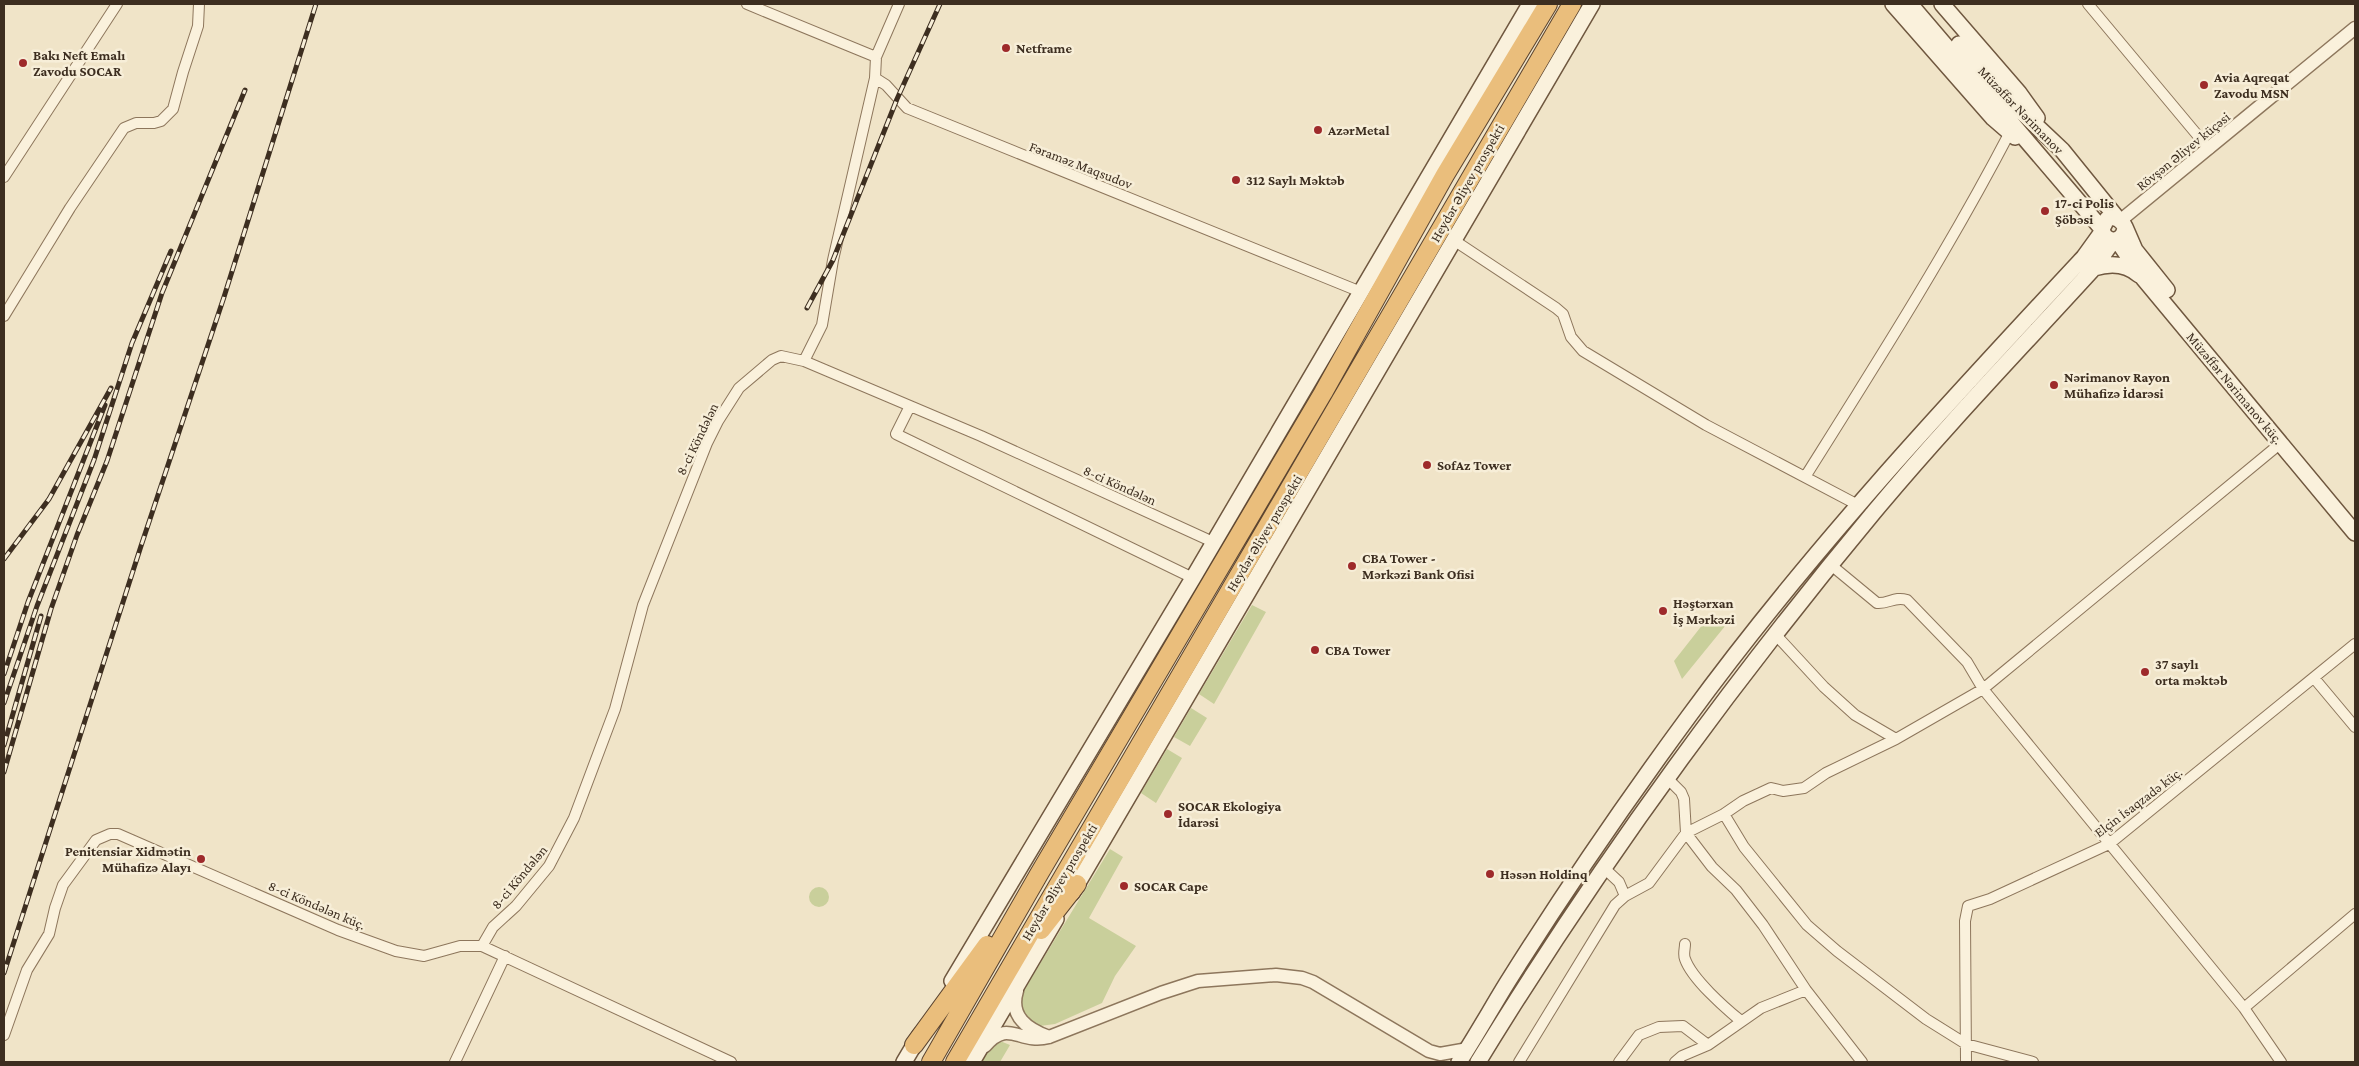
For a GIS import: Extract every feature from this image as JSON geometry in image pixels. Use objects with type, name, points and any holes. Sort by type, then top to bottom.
[{"type":"highway","name":"Heydər Əliyev prospekti","points":[[931,1062],[1039,874],[1323,393],[1446,175],[1548,4]]},
{"type":"highway","name":"Heydər Əliyev prospekti","points":[[955,1062],[998,985],[1335,413],[1572,4]]},
{"type":"highway","points":[[914,1045],[1039,874]]},
{"type":"highway","points":[[998,985],[1077,884]]},
{"type":"main road","points":[[904,1062],[1193,578],[1530,4]]},
{"type":"main road","points":[[974,1059],[1592,4]]},
{"type":"main road","points":[[1892,4],[1993,118],[2046,163],[2135,250],[2355,519]]},
{"type":"main road","points":[[1910,4],[2046,163]]},
{"type":"main road","name":"Müzəffər Nərimanov","points":[[1923,4],[2008,100],[2062,150],[2114,230]]},
{"type":"main road","points":[[1942,4],[2019,92],[2062,150]]},
{"type":"main road","points":[[1478,1062],[1521,993],[1604,868],[1667,778],[1775,634],[1945,429],[2094,268],[2114,230]]},
{"type":"main road","points":[[1459,1062],[1507,984],[1615,820],[1690,715],[1772,608],[1933,418],[2084,257],[2114,230]]},
{"type":"main road","name":"Müzəffər Nərimanov küç.","points":[[2114,230],[2143,278],[2355,533]]},
{"type":"main road","points":[[2094,268],[2108,264],[2122,266],[2134,270],[2143,278]]},
{"type":"main road","points":[[1933,418],[1945,429]]},
{"type":"main road","points":[[1507,984],[1521,993]]},
{"type":"street","points":[[4,177],[117,4]]},
{"type":"street","points":[[4,316],[70,208],[124,128],[136,123],[162,121],[173,109],[198,26],[199,4]]},
{"type":"street","points":[[747,4],[876,57]]},
{"type":"street","points":[[804,361],[822,325],[833,260],[875,78],[876,57],[899,4]]},
{"type":"street","points":[[2088,4],[2209,149]]},
{"type":"street","name":"Rövşən Əliyev küçəsi","points":[[2114,230],[2355,28]]},
{"type":"street","name":"Fəraməz Maqsudov","points":[[875,78],[886,85],[903,105],[915,113],[1229,237],[1361,292]]},
{"type":"street","points":[[1805,477],[1923,289],[1973,202],[2010,132]]},
{"type":"street","points":[[1454,241],[1556,308],[1563,314],[1571,337],[1583,351],[1706,425],[1858,505]]},
{"type":"street","name":"8-ci Köndələn","points":[[482,946],[493,927],[516,906],[549,866],[574,818],[615,708],[643,605],[707,443],[718,421],[739,388],[767,363],[781,356],[804,361],[910,406],[1213,542]]},
{"type":"street","points":[[910,406],[896,434],[1193,578]]},
{"type":"street","points":[[1519,1062],[1615,905],[1625,896],[1649,883],[1686,833],[1724,814],[1743,801],[1771,788],[1784,791],[1804,788],[1826,773],[1896,739],[1983,689],[2281,443]]},
{"type":"street","points":[[1831,565],[1876,603],[1884,604],[1892,598],[1906,600],[1967,662],[1983,689],[2244,1008],[2281,1062]]},
{"type":"street","points":[[1775,634],[1824,688],[1855,715],[1896,739]]},
{"type":"street","name":"Elçin İsaqzadə küç.","points":[[1966,1062],[1965,921],[1968,906],[1990,899],[2109,844],[2355,644]]},
{"type":"street","points":[[2314,678],[2355,728]]},
{"type":"street","points":[[1667,778],[1681,792],[1684,799],[1686,833],[1712,868],[1736,890],[1763,925],[1806,990],[1862,1062]]},
{"type":"street","points":[[1724,814],[1744,847],[1808,925],[1877,982],[1926,1019],[1966,1044],[2034,1062]]},
{"type":"street","name":"8-ci Köndələn küç.","points":[[4,1035],[27,970],[49,934],[63,885],[96,840],[110,834],[118,834],[338,930],[402,953],[424,956],[460,946],[482,946],[731,1062]]},
{"type":"street","points":[[1604,868],[1619,882],[1625,896]]},
{"type":"street","points":[[2244,1008],[2355,914]]},
{"type":"street","points":[[1686,944],[1684,955],[1690,969],[1721,1005],[1741,1021]]},
{"type":"street","points":[[456,1062],[505,956]]},
{"type":"street","points":[[974,1059],[990,1040],[1000,1032],[1012,1032],[1032,1039],[1049,1037],[1161,993],[1198,981],[1250,976],[1290,976],[1302,978],[1332,993],[1429,1051],[1440,1054],[1468,1049]]},
{"type":"street","points":[[1020,981],[1014,1000],[1018,1016],[1028,1027],[1049,1037]]},
{"type":"street","points":[[1675,1062],[1682,1056],[1708,1045],[1761,1008],[1806,990]]},
{"type":"street","points":[[1619,1062],[1640,1035],[1659,1027],[1683,1026],[1708,1045]]},
{"type":"street","points":[[1429,1051],[1437,1062]]},
{"type":"green space","points":[[1252,605],[1266,612],[1214,704],[1199,694]]},
{"type":"green space","points":[[1707,619],[1730,620],[1682,679],[1674,661]]},
{"type":"green space","points":[[1191,708],[1207,718],[1190,746],[1174,737]]},
{"type":"green space","points":[[1167,749],[1182,758],[1156,803],[1141,793]]},
{"type":"green space","points":[[1110,849],[1123,857],[1089,918],[1136,946],[1115,976],[1102,1003],[1055,1024],[1040,1026],[1024,1014],[1021,995]]},
{"type":"green space","points":[[819,887],[826,890],[829,897],[826,904],[819,907],[812,904],[809,897],[812,890]]},
{"type":"green space","points":[[1000,1041],[1010,1045],[1000,1062],[981,1062],[989,1049]]},
{"type":"railway","points":[[4,973],[141,546],[224,297],[316,4]]},
{"type":"railway","points":[[807,308],[833,260],[897,99],[940,4]]},
{"type":"railway","points":[[4,772],[51,609],[77,535],[107,461],[162,293],[245,90]]},
{"type":"railway","points":[[4,703],[37,606],[94,460],[132,343],[171,251]]},
{"type":"railway","points":[[4,559],[49,499],[111,388]]},
{"type":"railway","points":[[4,674],[28,602],[105,405]]},
{"type":"railway","points":[[4,745],[41,616]]},
{"type":"place","name":"Netframe","points":[[1006,48]]},
{"type":"place","name":"Bakı Neft Emalı Zavodu SOCAR","points":[[23,63]]},
{"type":"place","name":"Avia Aqreqat Zavodu MSN","points":[[2204,85]]},
{"type":"place","name":"AzərMetal","points":[[1318,130]]},
{"type":"place","name":"312 Saylı Məktəb","points":[[1236,180]]},
{"type":"place","name":"17-ci Polis Şöbəsi","points":[[2045,211]]},
{"type":"place","name":"Nərimanov Rayon Mühafizə İdarəsi","points":[[2054,385]]},
{"type":"place","name":"SofAz Tower","points":[[1427,465]]},
{"type":"place","name":"CBA Tower - Mərkəzi Bank Ofisi","points":[[1352,566]]},
{"type":"place","name":"Həştərxan İş Mərkəzi","points":[[1663,611]]},
{"type":"place","name":"CBA Tower","points":[[1315,650]]},
{"type":"place","name":"37 saylı orta məktəb","points":[[2145,672]]},
{"type":"place","name":"SOCAR Ekologiya İdarəsi","points":[[1168,814]]},
{"type":"place","name":"Penitensiar Xidmətin Mühafizə Alayı","points":[[201,859]]},
{"type":"place","name":"Həsən Holdinq","points":[[1490,874]]},
{"type":"place","name":"SOCAR Cape","points":[[1124,886]]}]
